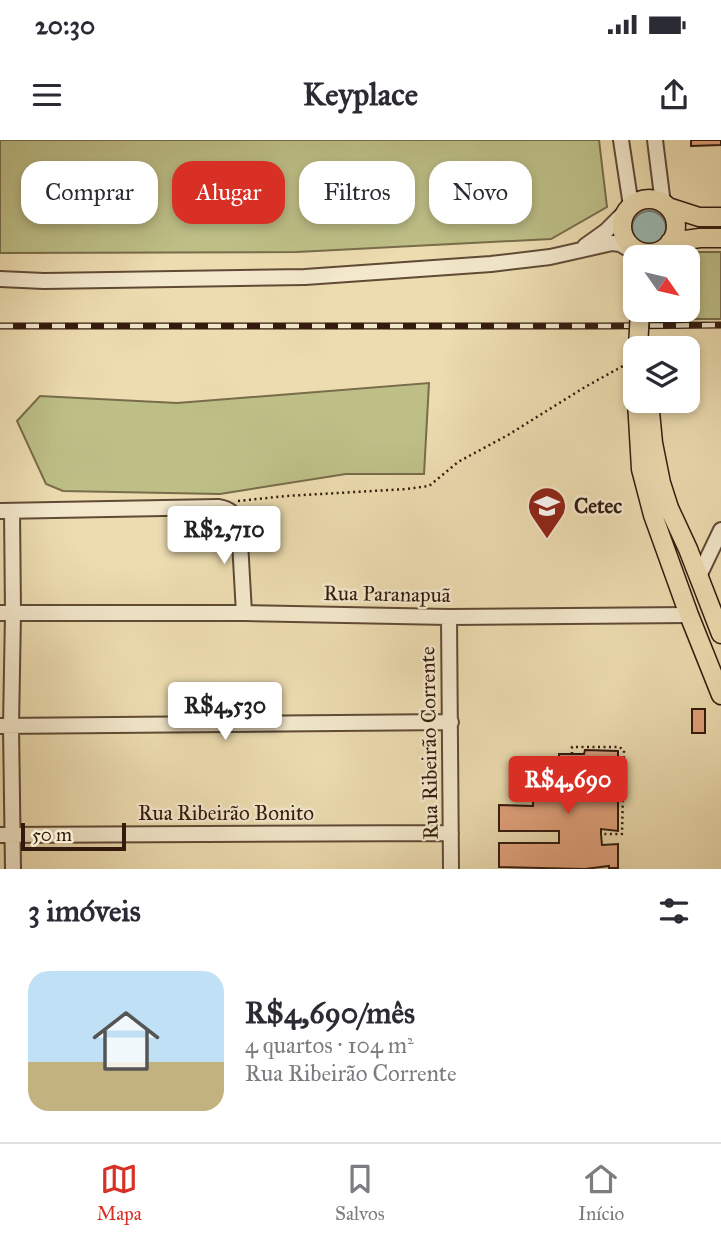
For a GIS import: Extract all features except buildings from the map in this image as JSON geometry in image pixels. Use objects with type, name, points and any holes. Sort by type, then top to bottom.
[{"type":"main road","points":[[628,245],[622,229],[625,213],[631,206],[647,199],[699,217],[721,217]]},
{"type":"main road","points":[[666,206],[673,215],[675,224],[674,234],[666,245]]},
{"type":"main road","points":[[678,245],[700,238],[721,238]]},
{"type":"main road","points":[[638,413],[640,460],[653,515],[721,695]]},
{"type":"main road","points":[[650,413],[653,443],[669,508],[721,634]]},
{"type":"street","points":[[579,250],[606,231],[631,206],[621,140]]},
{"type":"street","points":[[655,140],[666,206]]},
{"type":"street","points":[[0,279],[44,281],[305,277],[491,264],[550,257],[612,243],[623,246]]},
{"type":"street","points":[[13,869],[7,835],[6,511],[228,509],[235,514],[239,524],[244,613]]},
{"type":"street","points":[[688,549],[706,545],[719,534]]},
{"type":"street","points":[[698,578],[719,534]]},
{"type":"street","name":"Rua Paranapuã","points":[[6,613],[244,613],[449,617],[689,614]]},
{"type":"street","name":"Rua Ribeirão Corrente","points":[[449,617],[451,869]]},
{"type":"street","points":[[5,726],[451,722]]},
{"type":"street","name":"Rua Ribeirão Bonito","points":[[7,835],[451,833]]},
{"type":"path","points":[[218,507],[230,502],[286,496],[429,486],[458,462],[623,366]]},
{"type":"path","points":[[572,754],[572,747],[619,747],[624,750],[622,834],[601,834]]},
{"type":"green space","points":[[0,140],[599,140],[607,207],[551,239],[297,252],[0,253]]},
{"type":"green space","points":[[700,252],[721,252],[721,319],[700,319]]},
{"type":"green space","points":[[429,383],[424,474],[346,474],[220,494],[63,491],[46,484],[17,421],[40,396],[177,403]]},
{"type":"water","points":[[642,212],[656,212],[665,221],[665,235],[656,244],[642,244],[633,235],[633,221]]},
{"type":"railway","points":[[0,326],[721,325]]},
{"type":"place","name":"Cetec","points":[[547,540]]}]
